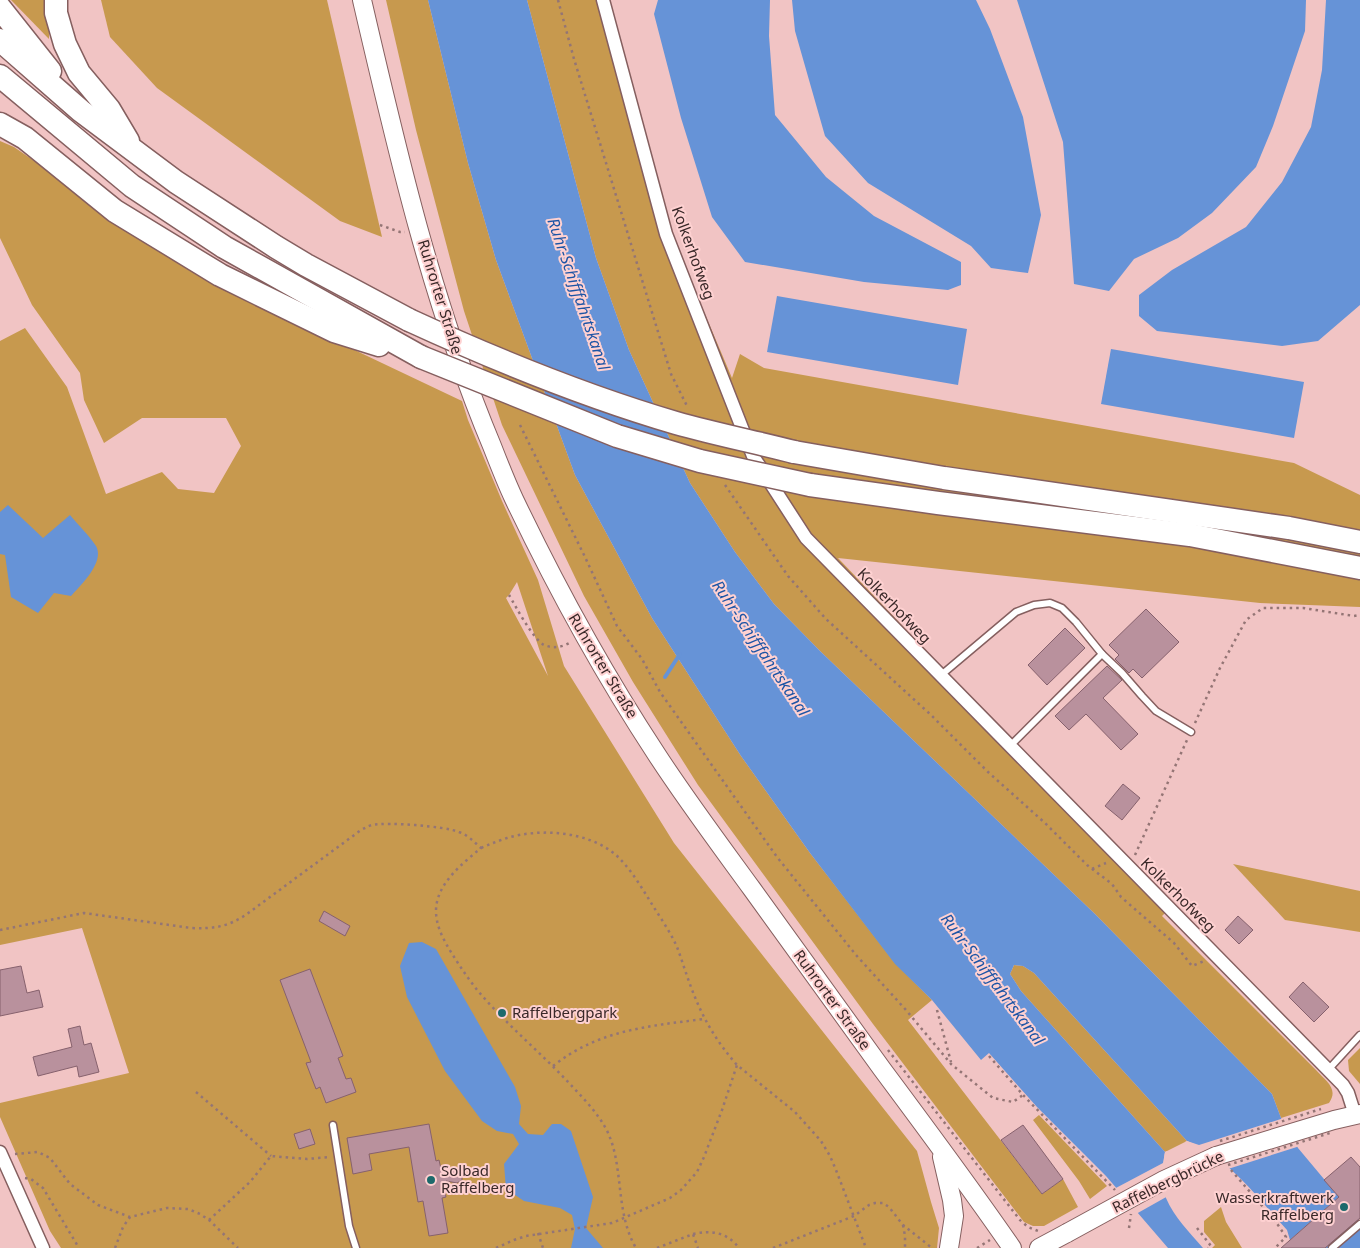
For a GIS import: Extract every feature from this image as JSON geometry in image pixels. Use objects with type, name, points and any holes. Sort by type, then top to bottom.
[{"type":"highway","points":[[56,0],[56,13],[68,52],[80,73],[109,109],[133,151]]},
{"type":"highway","points":[[0,8],[81,111]]},
{"type":"highway","points":[[0,40],[81,111],[133,151],[176,182],[276,247],[410,320],[474,350],[536,375],[610,402],[677,423],[794,452],[944,478],[1289,528],[1360,542]]},
{"type":"highway","points":[[0,76],[132,186],[224,247],[421,357]]},
{"type":"highway","points":[[0,124],[25,138],[115,211],[220,276],[334,331],[421,357],[616,436],[700,461],[810,485],[1190,535],[1360,568]]},
{"type":"main road","name":"Ruhrorter Straße","points":[[362,0],[419,230],[453,344],[513,496],[547,566],[584,636],[656,754],[834,1005],[940,1147],[1012,1248]]},
{"type":"main road","name":"Raffelbergbrücke","points":[[1039,1239],[1067,1233],[1164,1180],[1216,1156],[1328,1128],[1357,1115]]},
{"type":"main road","points":[[940,1147],[954,1216],[949,1248]]},
{"type":"street","name":"Kolkerhofweg","points":[[603,0],[666,234],[752,456],[806,538],[1118,858],[1343,1085],[1357,1115]]},
{"type":"street","points":[[1,1154],[43,1248]]},
{"type":"lane","points":[[940,676],[1016,612],[1034,605],[1050,603],[1062,608],[1076,622],[1102,654],[1156,711],[1190,732]]},
{"type":"lane","points":[[1010,746],[1102,654]]},
{"type":"lane","points":[[1328,1070],[1360,1035]]},
{"type":"lane","points":[[333,1125],[349,1226],[356,1248]]},
{"type":"lane","points":[[1332,1248],[1360,1224]]},
{"type":"path","points":[[558,0],[574,59],[671,374],[688,409]]},
{"type":"path","points":[[380,225],[400,232],[419,230]]},
{"type":"path","points":[[520,425],[617,626],[642,659],[660,692],[777,857],[856,955],[906,1010],[951,1064],[993,1098],[1013,1102],[1023,1095]]},
{"type":"path","points":[[721,478],[788,576],[826,619],[931,715],[988,772],[1045,822],[1092,869],[1112,884],[1121,897],[1174,944],[1192,966],[1216,956]]},
{"type":"path","points":[[509,595],[529,628],[543,644],[554,648],[563,647],[584,636]]},
{"type":"path","points":[[1129,868],[1220,668],[1246,620],[1263,608],[1303,608],[1354,616],[1360,615]]},
{"type":"path","points":[[0,930],[84,913],[191,928],[206,929],[222,926],[236,921],[247,914],[370,825],[388,824],[451,829],[468,836],[481,848]]},
{"type":"path","points":[[636,1248],[624,1217],[612,1144],[606,1129],[588,1104],[553,1066],[489,1004],[467,977],[445,942],[437,922],[438,900],[442,890],[457,870],[481,848],[508,838],[551,833],[594,841],[616,856],[637,880],[677,947],[704,1019],[719,1044],[737,1065],[795,1112],[821,1141],[836,1170],[866,1248]]},
{"type":"path","points":[[1092,869],[1118,858]]},
{"type":"path","points":[[937,1010],[951,1064]]},
{"type":"path","points":[[553,1066],[583,1046],[615,1034],[704,1019]]},
{"type":"path","points":[[886,1047],[1020,1220],[1039,1239]]},
{"type":"path","points":[[989,1056],[1023,1095],[1119,1195]]},
{"type":"path","points":[[496,1248],[514,1240],[538,1234],[612,1224],[670,1198],[681,1190],[697,1172],[708,1148],[737,1065]]},
{"type":"path","points":[[196,1092],[271,1156],[308,1160],[338,1156]]},
{"type":"path","points":[[1221,1167],[1328,1128]]},
{"type":"path","points":[[1,1154],[38,1152],[50,1158],[70,1184],[98,1205],[130,1217],[167,1208],[188,1209],[209,1220],[238,1248]]},
{"type":"path","points":[[209,1220],[250,1182],[271,1156]]},
{"type":"path","points":[[1231,1170],[1276,1222],[1286,1237],[1275,1248]]},
{"type":"path","points":[[11,1176],[31,1179],[43,1188],[79,1248]]},
{"type":"path","points":[[773,1248],[854,1216],[875,1203],[883,1203],[889,1207],[903,1226],[932,1248]]},
{"type":"path","points":[[1125,1216],[1132,1211],[1129,1228]]},
{"type":"path","points":[[115,1248],[123,1227],[130,1217]]},
{"type":"path","points":[[903,1226],[905,1248]]},
{"type":"path","points":[[1197,1228],[1211,1246],[1208,1248]]},
{"type":"path","points":[[658,1248],[703,1232],[720,1234],[729,1238],[739,1248]]},
{"type":"path","points":[[538,1234],[543,1248]]},
{"type":"path","points":[[693,1234],[698,1248]]},
{"type":"shaded area","points":[[11,0],[49,0],[49,39]]},
{"type":"shaded area","points":[[101,0],[327,0],[382,237],[340,221],[157,88],[110,37]]},
{"type":"shaded area","points":[[386,0],[428,0],[468,163],[496,260],[575,475],[652,618],[741,756],[810,853],[895,963],[932,1000],[908,1020],[1042,1194],[1063,1179],[1078,1207],[1044,1226],[1033,1226],[1024,1222],[873,1024],[698,785],[633,682],[584,596],[502,425],[464,311],[416,130]]},
{"type":"shaded area","points":[[527,0],[608,0],[671,234],[732,378],[740,354],[764,368],[1294,463],[1360,495],[1360,607],[1260,603],[838,558],[1117,851],[1174,904],[1162,916],[1330,1085],[1333,1093],[1329,1103],[1281,1118],[1272,1094],[1095,914],[820,651],[774,604],[735,552],[690,483],[629,350],[596,258]]},
{"type":"shaded area","points":[[0,141],[14,147],[205,279],[462,401],[502,501],[538,580],[564,666],[674,843],[917,1151],[939,1228],[937,1248],[61,1248],[50,1231],[0,1117],[0,1103],[129,1073],[82,928],[0,945],[0,341],[25,328],[67,387],[106,494],[162,472],[178,489],[214,493],[241,446],[226,418],[142,418],[104,443],[84,400],[80,373],[32,305],[0,238]],"holes":[[[517,582],[548,676],[506,598]]]},
{"type":"shaded area","points":[[1233,864],[1360,891],[1360,932],[1285,920]]},
{"type":"shaded area","points":[[1014,965],[1023,966],[1034,973],[1187,1141],[1165,1152],[1021,991],[1010,974]]},
{"type":"shaded area","points":[[1360,1048],[1360,1084],[1349,1071],[1348,1060]]},
{"type":"shaded area","points":[[1039,1115],[1107,1186],[1090,1199],[1079,1181],[1033,1120]]},
{"type":"shaded area","points":[[1221,1207],[1226,1222],[1242,1248],[1212,1248],[1215,1245],[1204,1232],[1204,1221]]},
{"type":"water","name":"Ruhr-Schifffahrtskanal","points":[[428,0],[527,0],[596,258],[629,350],[690,483],[735,552],[774,604],[820,651],[1095,914],[1272,1094],[1281,1118],[1298,1148],[1339,1197],[1290,1240],[1287,1230],[1242,1180],[1216,1157],[1187,1141],[1034,973],[1023,966],[1014,965],[1010,974],[1021,991],[1165,1152],[1163,1175],[1166,1198],[1178,1218],[1203,1248],[1168,1248],[1106,1176],[1037,1107],[989,1053],[981,1060],[932,1000],[895,964],[810,853],[741,756],[652,618],[575,475],[496,260],[468,163]]},
{"type":"water","points":[[658,0],[770,0],[769,36],[775,115],[826,177],[874,216],[961,262],[961,285],[948,290],[864,282],[745,262],[712,217],[681,118],[654,14]]},
{"type":"water","points":[[792,0],[976,0],[990,29],[1023,117],[1041,215],[1028,273],[991,268],[971,246],[868,183],[825,136],[795,31]]},
{"type":"water","points":[[1017,0],[1306,0],[1305,31],[1273,126],[1256,167],[1212,213],[1178,238],[1134,259],[1109,291],[1074,284],[1063,142]]},
{"type":"water","points":[[1326,0],[1360,0],[1360,305],[1318,341],[1282,346],[1157,331],[1139,316],[1139,295],[1172,270],[1246,227],[1282,182],[1311,127],[1322,70]]},
{"type":"water","points":[[777,296],[967,329],[958,385],[767,352]]},
{"type":"water","points":[[1111,349],[1304,382],[1294,438],[1101,404]]},
{"type":"water","points":[[8,505],[43,538],[70,515],[93,542],[98,552],[95,566],[91,573],[71,596],[54,593],[38,613],[11,597],[5,555],[0,554],[0,512]]},
{"type":"water","points":[[422,942],[436,949],[515,1087],[521,1106],[519,1124],[528,1134],[543,1135],[552,1124],[561,1124],[571,1131],[593,1197],[586,1228],[603,1248],[571,1248],[575,1229],[572,1215],[560,1208],[524,1201],[506,1189],[504,1164],[519,1144],[513,1134],[497,1131],[482,1121],[445,1071],[407,997],[400,966],[409,943]]},
{"type":"water","points":[[1358,1219],[1360,1221],[1360,1248],[1325,1248]]},
{"type":"pier","points":[[1284,1118],[1300,1146],[1228,1169],[1185,1142],[1199,1145]]},
{"type":"pier","points":[[1167,1151],[1165,1163],[1168,1196],[1136,1214],[1114,1189],[1163,1163],[1165,1152]]},
{"type":"building","points":[[1146,609],[1179,642],[1142,678],[1133,669],[1129,673],[1115,659],[1119,655],[1109,645]]},
{"type":"building","points":[[1065,628],[1085,648],[1047,685],[1028,665]]},
{"type":"building","points":[[1107,666],[1122,680],[1103,698],[1138,734],[1121,750],[1086,714],[1069,730],[1055,716]]},
{"type":"building","points":[[1123,784],[1140,798],[1122,820],[1105,806]]},
{"type":"building","points":[[324,911],[350,926],[345,936],[319,921]]},
{"type":"building","points":[[1238,916],[1253,930],[1239,944],[1225,930]]},
{"type":"building","points":[[21,966],[27,993],[39,990],[43,1007],[0,1016],[0,970]]},
{"type":"building","points":[[310,969],[343,1056],[338,1058],[346,1079],[351,1078],[356,1092],[326,1103],[320,1087],[316,1089],[306,1063],[311,1062],[280,980]]},
{"type":"building","points":[[1303,982],[1329,1007],[1314,1022],[1289,997]]},
{"type":"building","points":[[80,1026],[84,1045],[91,1043],[99,1072],[79,1077],[77,1066],[38,1076],[33,1057],[72,1047],[68,1029]]},
{"type":"building","name":"Solbad Raffelberg","points":[[429,1124],[436,1161],[439,1160],[441,1169],[447,1168],[459,1171],[462,1175],[462,1180],[457,1183],[446,1181],[447,1188],[444,1188],[446,1197],[442,1198],[448,1233],[429,1236],[423,1201],[418,1202],[409,1147],[369,1154],[372,1170],[353,1174],[347,1138]]},
{"type":"building","points":[[1023,1125],[1063,1179],[1042,1194],[1001,1140]]},
{"type":"building","points":[[310,1129],[315,1144],[299,1149],[294,1134]]},
{"type":"building","name":"Wasserkraftwerk Raffelberg","points":[[1351,1157],[1360,1167],[1360,1218],[1325,1248],[1281,1248],[1339,1197],[1324,1180]]},
{"type":"waterway","points":[[665,677],[680,654]]},
{"type":"place","name":"Raffelbergpark","points":[[502,1013]]},
{"type":"place","name":"Solbad Raffelberg","points":[[431,1180]]},
{"type":"place","name":"Wasserkraftwerk Raffelberg","points":[[1344,1207]]}]
